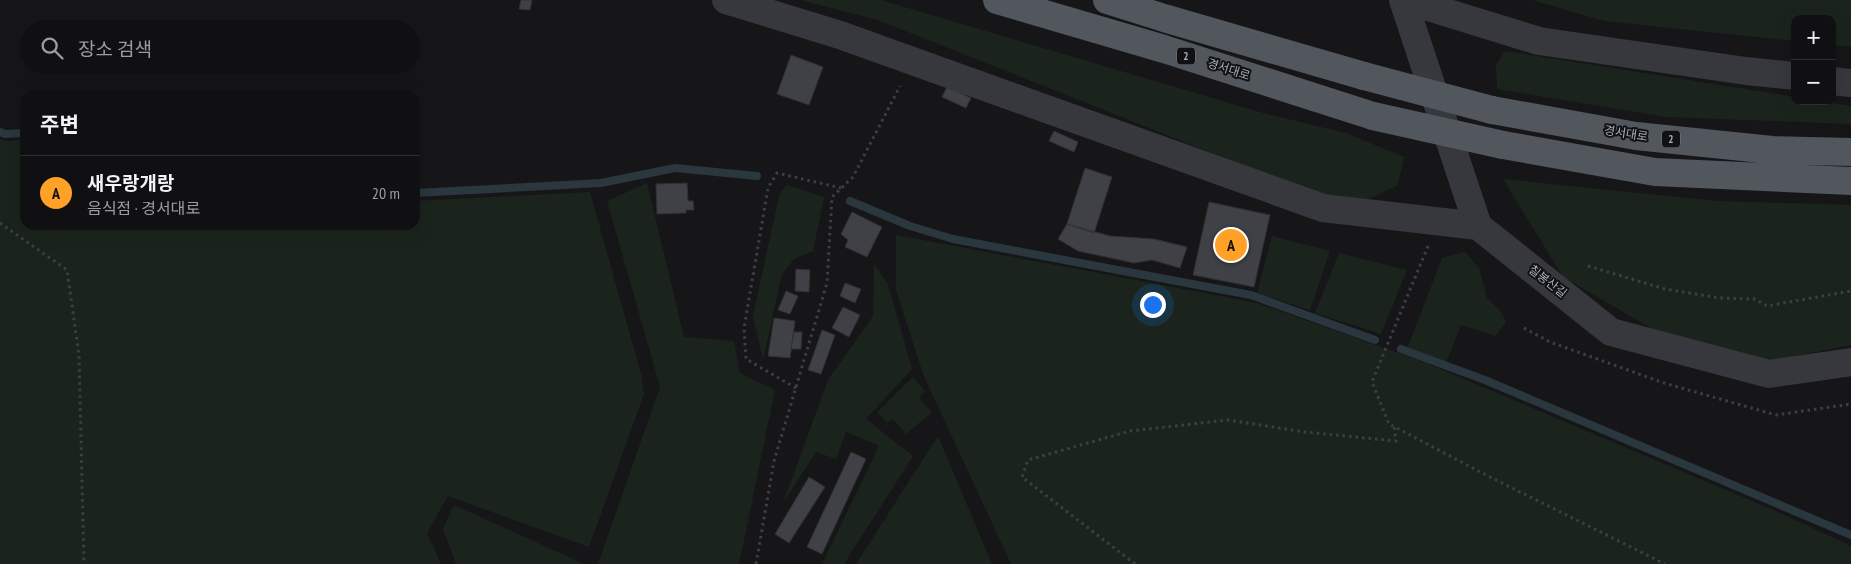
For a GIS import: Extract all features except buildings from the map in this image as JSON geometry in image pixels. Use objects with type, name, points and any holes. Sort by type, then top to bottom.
[{"type":"main road","name":"경서대로","points":[[997,0],[1164,48],[1373,116],[1503,145],[1655,172],[1851,181]]},
{"type":"main road","name":"경서대로","points":[[1107,0],[1364,76],[1492,110],[1636,136],[1772,150],[1851,152]]},
{"type":"street","points":[[726,0],[840,35],[1323,208],[1478,226],[1404,0]]},
{"type":"street","points":[[1404,0],[1539,41],[1746,71],[1791,76]]},
{"type":"street","points":[[1836,81],[1851,83]]},
{"type":"street","name":"칠봉산길","points":[[1478,226],[1612,332],[1769,374],[1851,362]]},
{"type":"path","points":[[756,564],[774,461],[827,283],[832,197],[853,177],[913,61]]},
{"type":"path","points":[[796,388],[746,359],[744,328],[768,188],[777,173],[841,188]]},
{"type":"path","points":[[1439,221],[1372,382],[1390,424],[1488,476],[1665,564]]},
{"type":"path","points":[[0,223],[68,270],[79,355],[84,564]]},
{"type":"path","points":[[1588,266],[1665,289],[1720,298],[1755,299],[1767,306],[1851,291]]},
{"type":"path","points":[[1524,328],[1550,342],[1664,383],[1776,415],[1851,404]]},
{"type":"path","points":[[1135,564],[1022,476],[1028,460],[1130,430],[1228,420],[1304,432],[1396,442],[1394,426]]},
{"type":"shaded area","points":[[800,0],[881,0],[1263,113],[1346,133],[1404,157],[1398,185],[1369,199],[1312,193],[878,20]]},
{"type":"shaded area","points":[[1532,0],[1851,0],[1851,47],[1836,45],[1836,15],[1791,15],[1791,41],[1604,21]]},
{"type":"shaded area","points":[[1505,51],[1791,96],[1791,105],[1836,104],[1851,106],[1851,124],[1666,117],[1497,89],[1496,65]]},
{"type":"shaded area","points":[[0,139],[7,141],[20,140],[20,230],[420,230],[420,201],[590,192],[641,374],[644,394],[589,547],[448,496],[427,533],[441,564],[0,564]]},
{"type":"shaded area","points":[[1503,179],[1717,201],[1851,205],[1851,345],[1762,363],[1663,335],[1563,277]]},
{"type":"shaded area","points":[[647,183],[684,337],[734,341],[740,373],[775,390],[739,564],[598,564],[660,387],[607,201]]},
{"type":"shaded area","points":[[787,185],[824,197],[813,251],[794,259],[782,274],[763,360],[753,315],[780,192]]},
{"type":"shaded area","points":[[896,235],[1257,303],[1426,363],[1778,512],[1851,546],[1851,564],[1011,564],[923,374],[896,290]]},
{"type":"shaded area","points":[[1272,236],[1330,251],[1310,310],[1257,293]]},
{"type":"shaded area","points":[[1465,252],[1479,268],[1487,298],[1502,313],[1506,323],[1495,336],[1461,325],[1445,366],[1407,349],[1442,258]]},
{"type":"shaded area","points":[[1339,253],[1407,270],[1381,334],[1315,313]]},
{"type":"shaded area","points":[[874,264],[888,284],[912,369],[866,419],[913,456],[844,564],[822,564],[879,446],[846,432],[836,459],[816,452],[783,503],[828,380],[873,316]]},
{"type":"shaded area","points":[[913,377],[925,391],[919,398],[932,412],[906,434],[893,419],[887,423],[877,412]]},
{"type":"shaded area","points":[[938,436],[992,564],[856,564]]},
{"type":"shaded area","points":[[454,505],[584,564],[456,564],[443,529]]},
{"type":"waterway","points":[[0,132],[5,134],[20,133]]},
{"type":"waterway","points":[[420,193],[601,183],[675,168],[757,176]]},
{"type":"waterway","points":[[850,201],[910,226],[953,239],[1251,295],[1375,340]]},
{"type":"waterway","points":[[1401,349],[1485,380],[1851,535]]},
{"type":"place","name":"새우랑개랑","points":[[1231,245]]}]
